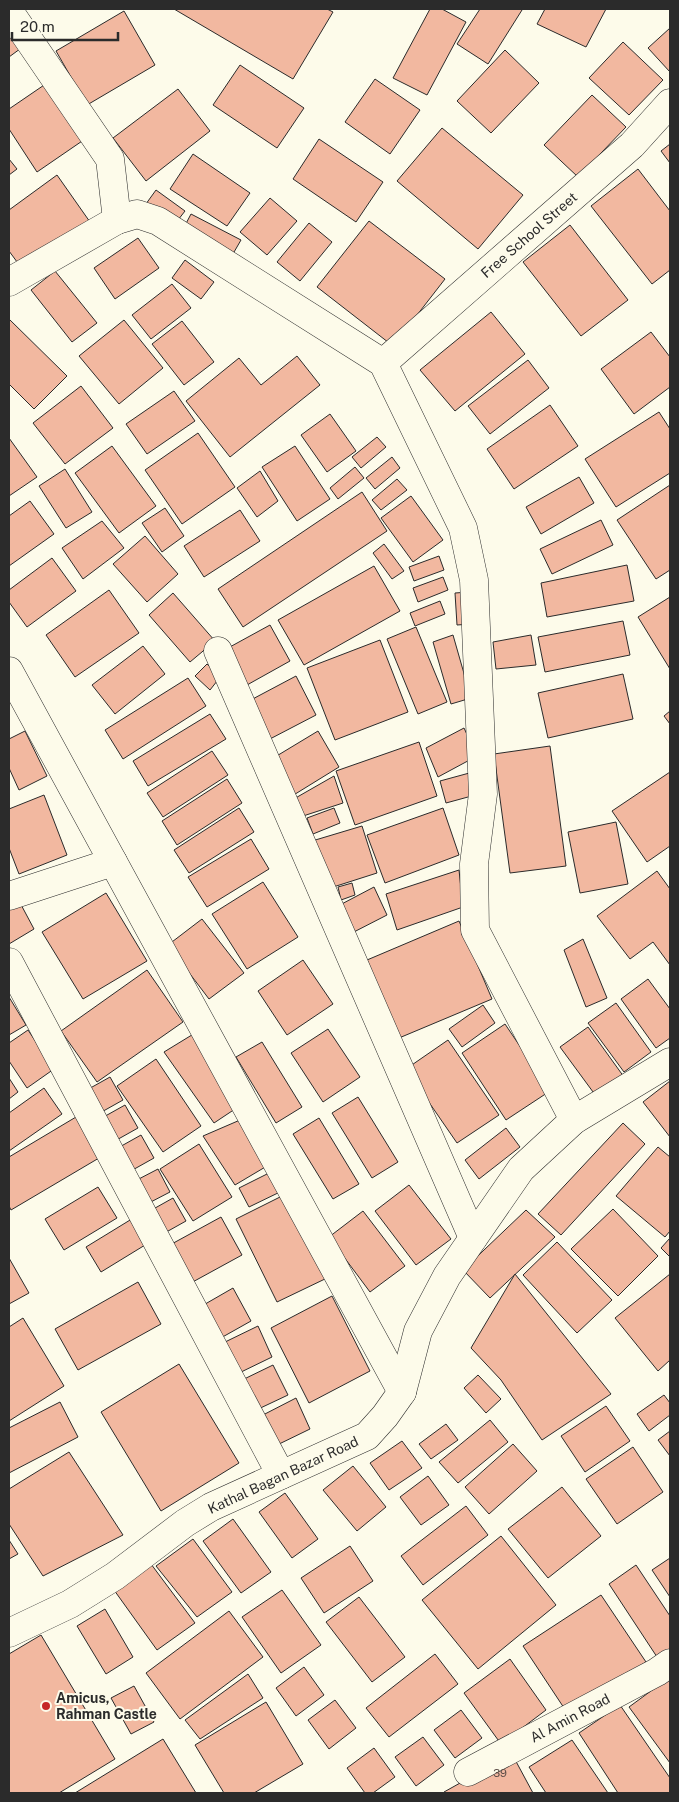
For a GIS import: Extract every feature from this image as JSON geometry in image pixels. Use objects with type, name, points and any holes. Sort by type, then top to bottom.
[{"type":"street","points":[[9,12],[110,159],[117,220]]},
{"type":"street","name":"Free School Street","points":[[383,363],[632,145],[670,103]]},
{"type":"street","points":[[9,282],[117,220],[137,214],[158,221],[383,363],[463,528],[474,580],[482,794],[474,864],[475,930],[574,1120]]},
{"type":"street","points":[[218,651],[473,1238]]},
{"type":"street","points":[[9,671],[16,701],[113,862],[402,1392]]},
{"type":"street","points":[[9,896],[113,862]]},
{"type":"street","points":[[9,962],[282,1475]]},
{"type":"street","name":"Kathal Bagan Bazar Road","points":[[9,1633],[70,1604],[115,1576],[184,1523],[211,1507],[367,1436],[385,1416],[402,1392],[418,1331],[447,1276],[521,1169],[574,1120],[670,1062]]},
{"type":"street","name":"Al Amin Road","points":[[468,1772],[657,1672],[670,1663]]},
{"type":"building","points":[[174,9],[327,9],[333,12],[293,79]]},
{"type":"building","points":[[430,9],[442,9],[466,22],[427,95],[393,78]]},
{"type":"building","points":[[480,9],[522,10],[488,64],[457,44]]},
{"type":"building","points":[[545,9],[606,9],[586,47],[537,24]]},
{"type":"building","points":[[124,11],[155,65],[87,105],[56,51]]},
{"type":"building","points":[[9,26],[24,46],[9,57]]},
{"type":"building","points":[[670,28],[670,72],[648,48]]},
{"type":"building","points":[[623,42],[663,80],[629,115],[589,78]]},
{"type":"building","points":[[505,50],[539,83],[491,133],[457,101]]},
{"type":"building","points":[[240,65],[304,108],[277,148],[213,105]]},
{"type":"building","points":[[375,79],[420,110],[390,154],[345,122]]},
{"type":"building","points":[[50,81],[88,137],[37,172],[9,129],[9,109]]},
{"type":"building","points":[[178,89],[210,131],[146,181],[113,138]]},
{"type":"building","points":[[592,95],[626,127],[578,177],[544,145]]},
{"type":"building","points":[[442,128],[523,195],[478,249],[397,181]]},
{"type":"building","points":[[319,139],[383,182],[356,222],[293,179]]},
{"type":"building","points":[[670,144],[670,163],[661,151]]},
{"type":"building","points":[[193,154],[250,193],[227,226],[170,189]]},
{"type":"building","points":[[9,159],[17,169],[9,175]]},
{"type":"building","points":[[638,169],[670,211],[670,270],[652,284],[591,206]]},
{"type":"building","points":[[57,175],[90,222],[23,270],[9,251],[9,210]]},
{"type":"building","points":[[156,190],[185,211],[171,229],[143,208]]},
{"type":"building","points":[[270,198],[297,221],[267,255],[240,232]]},
{"type":"building","points":[[191,214],[241,240],[230,259],[181,233]]},
{"type":"building","points":[[369,221],[445,279],[393,346],[317,287]]},
{"type":"building","points":[[309,223],[332,242],[300,281],[277,262]]},
{"type":"building","points":[[570,225],[628,300],[581,336],[523,262]]},
{"type":"building","points":[[138,238],[159,268],[115,299],[94,268]]},
{"type":"building","points":[[185,260],[214,282],[201,299],[172,278]]},
{"type":"building","points":[[55,271],[97,323],[72,342],[31,290]]},
{"type":"building","points":[[172,284],[191,308],[151,339],[132,315]]},
{"type":"building","points":[[491,312],[525,354],[455,411],[420,370]]},
{"type":"building","points":[[9,319],[67,376],[34,409],[9,384]]},
{"type":"building","points":[[124,320],[163,368],[119,404],[79,356]]},
{"type":"building","points":[[182,321],[214,362],[184,385],[152,344]]},
{"type":"building","points":[[651,332],[670,357],[670,387],[634,414],[601,369]]},
{"type":"building","points":[[297,356],[320,385],[230,457],[186,401],[239,358],[261,385]]},
{"type":"building","points":[[528,360],[549,388],[490,434],[468,406]]},
{"type":"building","points":[[81,386],[113,428],[65,464],[33,423]]},
{"type":"building","points":[[174,391],[195,421],[147,454],[126,424]]},
{"type":"building","points":[[550,405],[578,446],[514,489],[487,449]]},
{"type":"building","points":[[659,412],[670,429],[670,473],[616,507],[585,459]]},
{"type":"building","points":[[330,414],[356,451],[327,472],[301,435]]},
{"type":"building","points":[[198,433],[235,487],[182,524],[145,470]]},
{"type":"building","points":[[377,437],[386,447],[361,468],[352,457]]},
{"type":"building","points":[[9,438],[37,477],[9,496]]},
{"type":"building","points":[[112,446],[156,506],[119,533],[75,473]]},
{"type":"building","points":[[295,446],[330,499],[297,521],[262,467]]},
{"type":"building","points":[[392,457],[400,468],[375,489],[366,478]]},
{"type":"building","points":[[355,467],[364,478],[338,499],[330,488]]},
{"type":"building","points":[[65,469],[92,512],[66,528],[39,486]]},
{"type":"building","points":[[260,471],[278,501],[257,517],[237,488]]},
{"type":"building","points":[[579,477],[594,503],[541,534],[526,507]]},
{"type":"building","points":[[397,479],[407,490],[381,510],[372,500]]},
{"type":"building","points":[[670,485],[670,570],[656,579],[617,520]]},
{"type":"building","points":[[362,492],[387,531],[243,627],[218,589]]},
{"type":"building","points":[[411,496],[443,540],[413,562],[381,518]]},
{"type":"building","points":[[30,501],[54,534],[9,566],[9,516]]},
{"type":"building","points":[[165,508],[184,536],[162,552],[142,523]]},
{"type":"building","points":[[240,510],[260,541],[204,577],[184,546]]},
{"type":"building","points":[[601,520],[613,545],[552,574],[540,549]]},
{"type":"building","points":[[102,521],[124,548],[83,579],[62,548]]},
{"type":"building","points":[[145,536],[178,574],[147,602],[113,564]]},
{"type":"building","points":[[384,544],[404,571],[392,579],[373,553]]},
{"type":"building","points":[[439,556],[444,570],[414,581],[409,567]]},
{"type":"building","points":[[52,558],[76,591],[27,627],[9,602],[9,590]]},
{"type":"building","points":[[627,565],[634,601],[547,617],[541,583]]},
{"type":"building","points":[[374,566],[400,611],[304,665],[278,620]]},
{"type":"building","points":[[443,577],[448,590],[418,602],[413,588]]},
{"type":"building","points":[[109,590],[139,633],[75,677],[46,635]]},
{"type":"building","points":[[469,592],[471,624],[457,625],[455,593]]},
{"type":"building","points":[[173,593],[215,641],[190,662],[149,615]]},
{"type":"building","points":[[670,597],[670,669],[638,617]]},
{"type":"building","points":[[440,601],[445,614],[415,626],[410,613]]},
{"type":"building","points":[[623,621],[630,655],[545,672],[538,637]]},
{"type":"building","points":[[270,625],[290,661],[247,685],[228,648]]},
{"type":"building","points":[[416,627],[447,702],[418,714],[387,639]]},
{"type":"building","points":[[453,635],[471,698],[451,704],[433,642]]},
{"type":"building","points":[[531,635],[536,665],[496,669],[493,642]]},
{"type":"building","points":[[380,640],[408,712],[335,740],[307,668]]},
{"type":"building","points":[[143,646],[165,674],[115,714],[92,685]]},
{"type":"building","points":[[207,664],[221,676],[210,690],[195,676]]},
{"type":"building","points":[[623,674],[633,719],[548,738],[538,693]]},
{"type":"building","points":[[296,676],[316,715],[268,740],[247,702]]},
{"type":"building","points":[[188,678],[206,706],[123,759],[105,730]]},
{"type":"building","points":[[670,711],[670,724],[664,716]]},
{"type":"building","points":[[210,714],[226,739],[148,786],[133,761]]},
{"type":"building","points":[[464,728],[477,756],[438,777],[426,748]]},
{"type":"building","points":[[25,731],[47,776],[19,790],[9,768],[9,739]]},
{"type":"building","points":[[318,731],[339,767],[292,796],[270,760]]},
{"type":"building","points":[[419,742],[437,796],[355,825],[336,771]]},
{"type":"building","points":[[550,746],[566,866],[510,873],[494,754]]},
{"type":"building","points":[[212,751],[228,775],[163,817],[147,793]]},
{"type":"building","points":[[473,772],[479,794],[446,803],[440,781]]},
{"type":"building","points":[[670,772],[670,846],[647,862],[612,811]]},
{"type":"building","points":[[334,776],[343,803],[300,817],[292,800]]},
{"type":"building","points":[[227,779],[242,803],[177,845],[162,821]]},
{"type":"building","points":[[44,795],[67,855],[19,874],[9,848],[9,809]]},
{"type":"building","points":[[239,808],[254,832],[189,873],[174,850]]},
{"type":"building","points":[[334,808],[340,823],[313,834],[307,818]]},
{"type":"building","points":[[443,808],[459,855],[385,883],[367,835]]},
{"type":"building","points":[[616,822],[628,884],[580,893],[568,832]]},
{"type":"building","points":[[362,826],[377,873],[327,889],[312,841]]},
{"type":"building","points":[[251,839],[269,869],[207,907],[188,877]]},
{"type":"building","points":[[459,870],[463,907],[397,930],[386,894]]},
{"type":"building","points":[[657,871],[670,889],[670,965],[653,942],[630,959],[597,916]]},
{"type":"building","points":[[263,882],[298,937],[247,969],[212,914]]},
{"type":"building","points":[[352,883],[355,895],[341,900],[338,887]]},
{"type":"building","points":[[374,887],[387,915],[348,935],[336,907]]},
{"type":"building","points":[[106,893],[147,961],[83,999],[42,932]]},
{"type":"building","points":[[18,899],[34,929],[9,944],[9,904]]},
{"type":"building","points":[[202,919],[244,973],[209,999],[168,945]]},
{"type":"building","points":[[459,921],[492,999],[399,1038],[367,960]]},
{"type":"building","points":[[583,939],[607,998],[586,1007],[564,950]]},
{"type":"building","points":[[303,960],[333,1004],[287,1035],[258,991]]},
{"type":"building","points":[[147,970],[183,1022],[97,1082],[61,1031]]},
{"type":"building","points":[[648,979],[670,1009],[670,1038],[656,1048],[621,999]]},
{"type":"building","points":[[9,997],[26,1025],[9,1035]]},
{"type":"building","points":[[616,1003],[651,1052],[624,1072],[588,1023]]},
{"type":"building","points":[[483,1005],[495,1023],[462,1047],[449,1029]]},
{"type":"building","points":[[505,1024],[550,1091],[506,1120],[462,1053]]},
{"type":"building","points":[[588,1027],[624,1077],[596,1096],[560,1047]]},
{"type":"building","points":[[328,1029],[360,1077],[323,1102],[291,1053]]},
{"type":"building","points":[[28,1030],[54,1069],[27,1088],[9,1061],[9,1043]]},
{"type":"building","points":[[200,1030],[244,1103],[214,1123],[164,1052]]},
{"type":"building","points":[[448,1040],[499,1115],[457,1143],[406,1069]]},
{"type":"building","points":[[262,1042],[302,1107],[276,1123],[236,1057]]},
{"type":"building","points":[[156,1059],[201,1126],[163,1152],[117,1086]]},
{"type":"building","points":[[110,1077],[123,1100],[98,1114],[85,1091]]},
{"type":"building","points":[[9,1078],[18,1092],[9,1099]]},
{"type":"building","points":[[670,1081],[670,1137],[643,1102]]},
{"type":"building","points":[[44,1088],[62,1114],[9,1151],[9,1113]]},
{"type":"building","points":[[358,1097],[398,1162],[372,1178],[332,1113]]},
{"type":"building","points":[[125,1105],[138,1128],[113,1142],[100,1119]]},
{"type":"building","points":[[76,1117],[99,1158],[11,1210],[9,1206],[9,1157]]},
{"type":"building","points":[[247,1117],[272,1163],[235,1185],[203,1136]]},
{"type":"building","points":[[319,1118],[359,1184],[333,1199],[293,1134]]},
{"type":"building","points":[[623,1123],[645,1144],[561,1235],[538,1214]]},
{"type":"building","points":[[506,1128],[520,1147],[479,1179],[465,1160]]},
{"type":"building","points":[[141,1135],[154,1158],[129,1172],[116,1149]]},
{"type":"building","points":[[199,1144],[232,1197],[193,1221],[160,1169]]},
{"type":"building","points":[[658,1147],[670,1157],[670,1231],[665,1237],[616,1196]]},
{"type":"building","points":[[158,1169],[170,1192],[145,1205],[133,1182]]},
{"type":"building","points":[[273,1171],[282,1191],[249,1207],[239,1188]]},
{"type":"building","points":[[409,1185],[451,1239],[416,1265],[375,1211]]},
{"type":"building","points":[[98,1187],[117,1218],[64,1250],[45,1219]]},
{"type":"building","points":[[286,1194],[327,1278],[277,1302],[236,1219]]},
{"type":"building","points":[[173,1198],[186,1221],[161,1235],[148,1212]]},
{"type":"building","points":[[613,1209],[658,1256],[618,1296],[571,1249]]},
{"type":"building","points":[[526,1210],[555,1237],[490,1298],[463,1270]]},
{"type":"building","points":[[363,1211],[405,1266],[370,1292],[329,1237]]},
{"type":"building","points":[[135,1217],[150,1242],[101,1272],[86,1247]]},
{"type":"building","points":[[221,1217],[242,1255],[189,1284],[168,1246]]},
{"type":"building","points":[[670,1238],[670,1257],[661,1248]]},
{"type":"building","points":[[557,1242],[612,1300],[577,1333],[523,1275]]},
{"type":"building","points":[[9,1258],[29,1293],[9,1304]]},
{"type":"building","points":[[515,1274],[611,1394],[542,1440],[501,1380],[471,1348]]},
{"type":"building","points":[[670,1274],[670,1360],[658,1371],[615,1318]]},
{"type":"building","points":[[138,1282],[161,1324],[78,1370],[55,1329]]},
{"type":"building","points":[[233,1288],[251,1321],[219,1339],[200,1307]]},
{"type":"building","points":[[332,1296],[370,1371],[309,1403],[271,1328]]},
{"type":"building","points":[[23,1318],[64,1386],[9,1421],[9,1327]]},
{"type":"building","points":[[258,1326],[272,1357],[237,1374],[223,1343]]},
{"type":"building","points":[[179,1364],[239,1463],[161,1511],[101,1412]]},
{"type":"building","points":[[273,1365],[288,1395],[252,1412],[238,1382]]},
{"type":"building","points":[[478,1375],[501,1399],[486,1413],[464,1388]]},
{"type":"building","points":[[664,1395],[670,1403],[670,1415],[649,1431],[637,1414]]},
{"type":"building","points":[[296,1398],[310,1429],[275,1446],[261,1416]]},
{"type":"building","points":[[60,1402],[78,1437],[9,1473],[9,1428]]},
{"type":"building","points":[[606,1406],[630,1441],[585,1472],[561,1436]]},
{"type":"building","points":[[490,1420],[508,1442],[458,1483],[439,1462]]},
{"type":"building","points":[[446,1424],[458,1440],[431,1459],[419,1444]]},
{"type":"building","points":[[670,1431],[670,1456],[658,1440]]},
{"type":"building","points":[[402,1441],[422,1468],[389,1490],[370,1463]]},
{"type":"building","points":[[513,1444],[537,1471],[489,1514],[465,1487]]},
{"type":"building","points":[[633,1447],[663,1492],[617,1524],[586,1479]]},
{"type":"building","points":[[69,1452],[123,1535],[43,1576],[9,1524],[9,1489]]},
{"type":"building","points":[[353,1466],[386,1507],[357,1531],[323,1490]]},
{"type":"building","points":[[428,1476],[449,1505],[421,1525],[400,1497]]},
{"type":"building","points":[[562,1487],[601,1536],[548,1578],[508,1529]]},
{"type":"building","points":[[285,1493],[318,1539],[292,1558],[259,1512]]},
{"type":"building","points":[[466,1506],[488,1535],[423,1585],[401,1556]]},
{"type":"building","points":[[233,1519],[271,1572],[241,1593],[203,1541]]},
{"type":"building","points":[[501,1536],[556,1605],[478,1669],[422,1600]]},
{"type":"building","points":[[193,1539],[232,1592],[197,1617],[156,1566]]},
{"type":"building","points":[[9,1540],[18,1554],[9,1559]]},
{"type":"building","points":[[350,1546],[373,1581],[324,1613],[301,1578]]},
{"type":"building","points":[[670,1558],[670,1597],[652,1570]]},
{"type":"building","points":[[151,1564],[195,1623],[157,1650],[114,1590]]},
{"type":"building","points":[[636,1565],[670,1616],[670,1652],[659,1660],[609,1584]]},
{"type":"building","points":[[282,1590],[321,1645],[281,1673],[242,1617]]},
{"type":"building","points":[[601,1595],[646,1662],[568,1714],[523,1646]]},
{"type":"building","points":[[359,1597],[405,1657],[372,1682],[326,1622]]},
{"type":"building","points":[[105,1609],[133,1657],[106,1674],[77,1626]]},
{"type":"building","points":[[229,1611],[263,1657],[180,1719],[146,1673]]},
{"type":"building","name":"Amicus, Rahman Castle","points":[[41,1635],[115,1759],[59,1793],[9,1793],[9,1654]]},
{"type":"building","points":[[435,1654],[458,1684],[389,1737],[366,1708]]},
{"type":"building","points":[[510,1659],[546,1710],[501,1744],[464,1693]]},
{"type":"building","points":[[304,1667],[324,1695],[296,1716],[276,1688]]},
{"type":"building","points":[[248,1674],[263,1698],[200,1739],[185,1720]]},
{"type":"building","points":[[670,1677],[670,1763],[629,1707]]},
{"type":"building","points":[[134,1686],[154,1722],[131,1734],[111,1698]]},
{"type":"building","points":[[335,1700],[356,1728],[329,1749],[308,1720]]},
{"type":"building","points":[[266,1702],[303,1764],[254,1793],[224,1793],[195,1745]]},
{"type":"building","points":[[620,1705],[670,1778],[670,1793],[618,1793],[579,1733]]},
{"type":"building","points":[[461,1710],[482,1738],[455,1758],[434,1730]]},
{"type":"building","points":[[423,1737],[444,1765],[416,1786],[395,1757]]},
{"type":"building","points":[[163,1739],[196,1793],[75,1793]]},
{"type":"building","points":[[572,1740],[608,1793],[546,1793],[529,1767]]},
{"type":"building","points":[[374,1748],[395,1777],[373,1793],[365,1793],[347,1768]]},
{"type":"building","points":[[512,1754],[533,1793],[444,1793],[444,1792]]},
{"type":"place","name":"Amicus, Rahman Castle","points":[[46,1706]]}]
